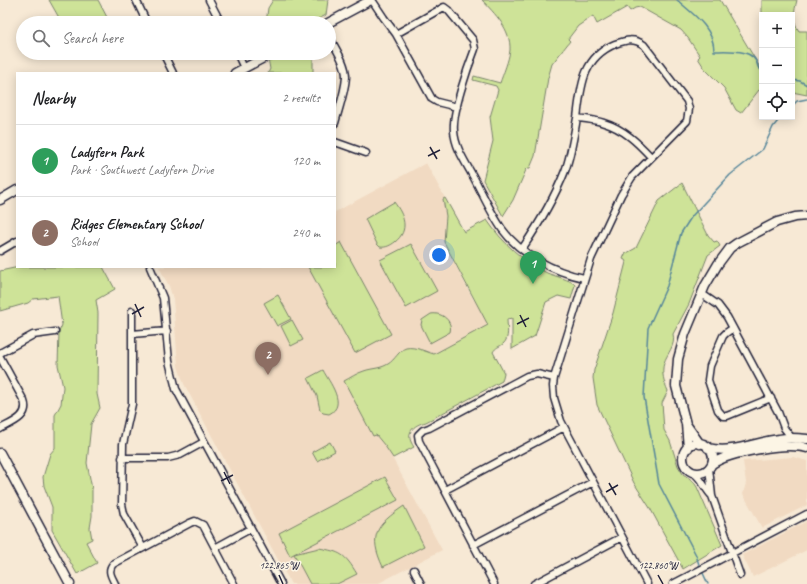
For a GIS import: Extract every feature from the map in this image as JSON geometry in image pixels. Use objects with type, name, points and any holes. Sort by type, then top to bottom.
[{"type":"street","points":[[136,0],[144,16]]},
{"type":"street","points":[[336,19],[372,0],[396,34],[432,99],[437,102],[457,107]]},
{"type":"street","points":[[212,1],[218,16]]},
{"type":"street","points":[[396,34],[444,7],[473,40],[475,45],[455,116],[454,131],[459,152],[502,228],[514,242],[531,255],[556,269],[584,278]]},
{"type":"street","points":[[522,249],[541,222],[553,200],[566,170],[577,118],[582,82],[587,70],[598,55],[610,46],[625,41],[638,41],[644,45],[684,98],[689,110],[687,121],[632,177],[621,195],[591,259],[584,278],[554,378],[553,386],[556,408],[564,427],[647,584]]},
{"type":"street","points":[[336,50],[342,62],[346,76],[342,101],[336,120]]},
{"type":"street","points":[[166,60],[172,72]]},
{"type":"street","points":[[240,60],[244,68]]},
{"type":"street","points":[[237,72],[259,60]]},
{"type":"street","points":[[577,118],[604,123],[619,129],[638,143],[651,157]]},
{"type":"street","points":[[336,142],[366,153]]},
{"type":"street","points":[[0,200],[16,191]]},
{"type":"street","points":[[712,496],[701,480],[694,472],[687,468],[685,464],[684,456],[688,448],[686,424],[676,386],[678,359],[685,334],[705,286],[718,264],[730,248],[782,220],[807,216]]},
{"type":"street","points":[[0,250],[16,242]]},
{"type":"street","points":[[150,268],[164,298],[169,361],[176,389],[250,529],[281,584]]},
{"type":"street","points":[[702,294],[721,309],[733,328],[771,398],[784,428],[791,437]]},
{"type":"street","points":[[132,311],[132,404],[124,437],[122,458],[122,510],[143,548]]},
{"type":"street","points":[[733,328],[722,336],[709,373],[709,383],[718,410],[723,416],[727,416],[771,398]]},
{"type":"street","points":[[0,353],[33,335],[55,332]]},
{"type":"street","points":[[132,334],[167,332]]},
{"type":"street","points":[[0,357],[24,402],[25,408],[20,418],[0,429]]},
{"type":"street","points":[[494,584],[418,439],[418,435],[422,430],[429,428],[527,376],[536,374],[554,378]]},
{"type":"street","points":[[686,424],[700,444],[708,448],[725,450],[791,437],[807,439]]},
{"type":"street","points":[[446,490],[564,427]]},
{"type":"street","points":[[778,439],[784,428]]},
{"type":"street","points":[[122,458],[168,458],[180,455],[204,442]]},
{"type":"street","points":[[688,448],[696,444],[700,444]]},
{"type":"street","points":[[694,472],[701,473],[710,466],[729,456],[772,447],[798,446],[807,448]]},
{"type":"street","points":[[708,448],[712,455],[710,466],[712,496],[740,575]]},
{"type":"street","points":[[0,453],[70,584]]},
{"type":"street","points":[[474,545],[593,482]]},
{"type":"street","points":[[673,584],[807,514]]},
{"type":"street","points":[[116,584],[110,571],[113,564],[190,523],[198,522],[203,526],[234,584]]},
{"type":"street","points":[[215,548],[250,529]]},
{"type":"street","points":[[534,584],[622,537]]},
{"type":"street","points":[[414,570],[421,584]]},
{"type":"shaded area","points":[[426,163],[445,198],[443,200],[446,216],[445,245],[473,299],[479,305],[488,325],[434,354],[411,347],[401,351],[385,366],[366,370],[376,435],[388,450],[442,550],[377,584],[291,584],[184,384],[178,366],[173,299],[169,286],[160,268],[336,268],[336,211]]},
{"type":"shaded area","points":[[793,457],[807,461],[807,505],[762,528],[743,494],[746,483],[743,461]]},
{"type":"shaded area","points":[[807,521],[807,550],[753,577],[742,555]]},
{"type":"green space","points":[[49,0],[98,0],[106,16],[58,16]]},
{"type":"green space","points":[[273,0],[328,0],[326,15],[324,16],[267,16],[268,8]]},
{"type":"green space","points":[[482,0],[720,0],[759,66],[759,90],[741,113],[736,110],[724,88],[705,69],[698,58],[700,56],[681,30],[640,7],[630,11],[627,7],[597,24],[593,16],[578,26],[568,39],[570,41],[552,64],[548,78],[535,156],[530,168],[526,170],[513,200],[503,216],[483,180],[493,141],[490,117],[498,90],[496,86],[473,80],[474,76],[500,83],[508,58],[510,42],[508,35],[501,22]]},
{"type":"green space","points":[[762,0],[797,0],[794,12],[762,12]]},
{"type":"green space","points":[[795,24],[799,31],[807,31],[807,95],[795,93]]},
{"type":"green space","points":[[268,60],[313,60],[313,72],[268,72],[270,69]]},
{"type":"green space","points":[[682,183],[708,235],[714,242],[717,241],[720,246],[708,255],[689,304],[673,334],[674,338],[672,346],[665,359],[663,377],[668,391],[662,403],[664,430],[670,441],[678,466],[683,474],[693,481],[697,487],[722,545],[683,569],[650,508],[634,483],[597,405],[593,378],[594,370],[613,313],[626,262],[623,259],[625,254],[636,248],[659,201]]},
{"type":"green space","points":[[445,198],[464,232],[487,220],[499,236],[529,263],[547,273],[567,280],[575,285],[571,299],[558,296],[546,302],[535,336],[512,349],[512,318],[507,319],[507,339],[493,352],[504,373],[502,381],[426,422],[417,425],[411,430],[410,434],[411,442],[414,447],[393,458],[376,435],[373,436],[344,381],[361,372],[385,366],[406,348],[417,348],[434,354],[488,325],[444,242],[446,216],[443,199]]},
{"type":"green space","points":[[394,202],[403,217],[403,233],[392,244],[386,247],[380,247],[377,244],[365,219]]},
{"type":"green space","points":[[341,242],[391,334],[355,353],[309,268],[336,268],[336,245]]},
{"type":"green space","points":[[411,244],[437,291],[406,308],[380,260]]},
{"type":"green space","points":[[16,268],[104,268],[115,289],[96,300],[98,313],[97,394],[100,408],[91,424],[87,463],[92,489],[92,516],[90,528],[92,539],[86,542],[97,563],[77,574],[52,530],[52,507],[44,486],[43,477],[50,454],[55,448],[55,415],[61,404],[63,387],[58,365],[59,332],[62,325],[58,296],[33,299],[28,303],[0,311],[0,271]]},
{"type":"green space","points":[[278,295],[291,319],[277,326],[264,303]]},
{"type":"green space","points":[[431,314],[439,314],[446,318],[450,324],[450,332],[430,343],[421,325],[422,320]]},
{"type":"green space","points":[[292,320],[303,340],[291,346],[281,326]]},
{"type":"green space","points":[[323,370],[333,387],[337,399],[337,405],[329,414],[323,413],[320,410],[317,396],[308,378]]},
{"type":"green space","points":[[330,442],[335,451],[317,461],[312,452]]},
{"type":"green space","points":[[385,477],[398,500],[290,556],[279,533]]},
{"type":"green space","points":[[404,506],[424,546],[383,567],[376,547],[377,532],[387,519]]},
{"type":"green space","points":[[319,548],[333,551],[342,555],[346,558],[357,574],[337,584],[310,584],[294,554]]},
{"type":"waterway","points":[[677,0],[696,16],[707,28],[713,43],[714,51],[734,51],[747,54],[752,56],[759,68]]},
{"type":"waterway","points":[[795,80],[800,81],[807,85]]},
{"type":"waterway","points":[[795,103],[797,101],[807,99]]},
{"type":"waterway","points":[[700,568],[696,555],[659,484],[644,397],[648,328],[667,286],[681,233],[692,216],[730,175],[763,149],[773,127],[779,120]]},
{"type":"waterway","points":[[702,571],[708,584]]},
{"type":"place","name":"Ladyfern Park","points":[[533,284]]},
{"type":"place","name":"Ridges Elementary School","points":[[268,375]]}]
